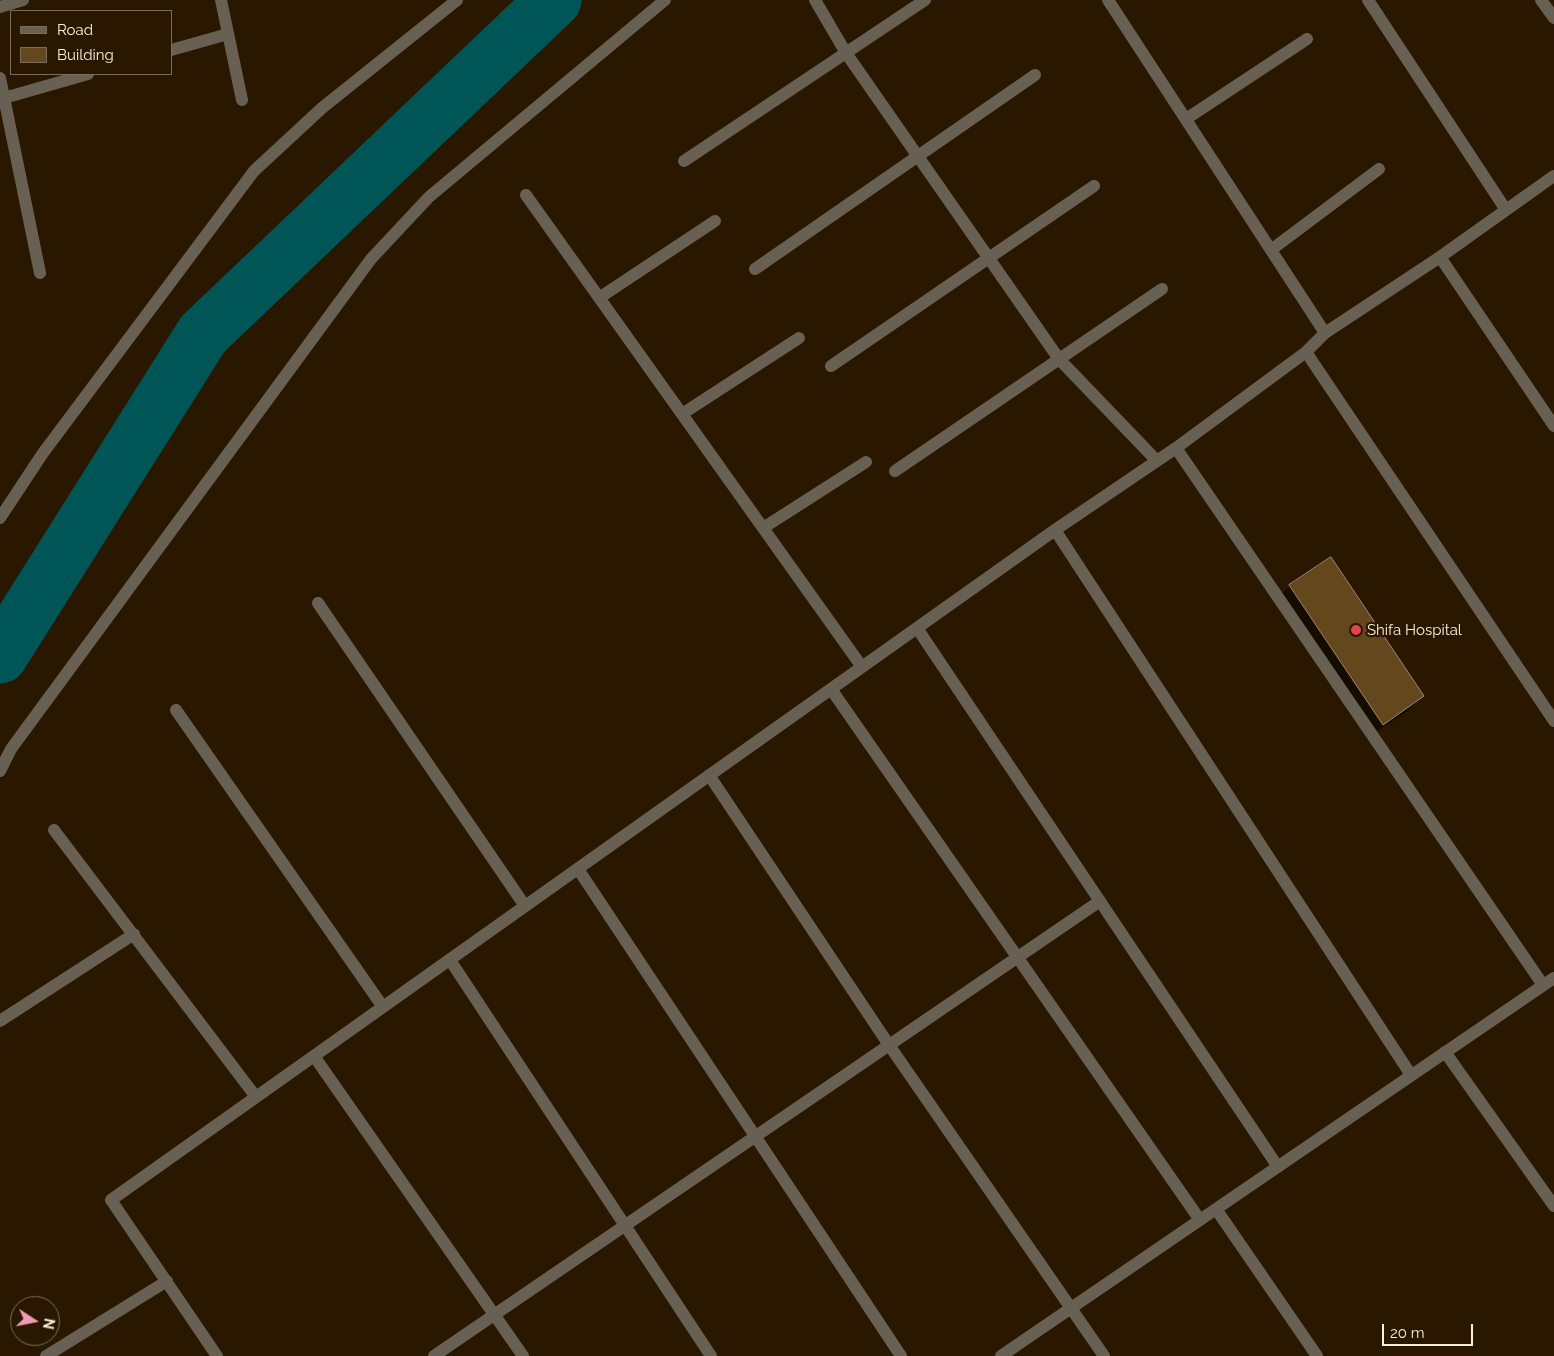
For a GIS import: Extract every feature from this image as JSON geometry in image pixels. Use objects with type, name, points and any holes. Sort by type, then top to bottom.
[{"type":"street","points":[[0,7],[23,0]]},
{"type":"street","points":[[221,0],[242,100]]},
{"type":"street","points":[[0,518],[43,453],[254,171],[322,108],[457,0]]},
{"type":"street","points":[[0,772],[10,749],[370,259],[429,197],[665,0]]},
{"type":"street","points":[[815,0],[846,53],[1059,359],[1157,461]]},
{"type":"street","points":[[684,161],[925,0]]},
{"type":"street","points":[[1108,0],[1325,333]]},
{"type":"street","points":[[1368,0],[1506,210]]},
{"type":"street","points":[[1542,0],[1554,18]]},
{"type":"street","points":[[172,50],[228,34]]},
{"type":"street","points":[[1186,119],[1307,39]]},
{"type":"street","points":[[4,98],[84,75]]},
{"type":"street","points":[[755,269],[1035,75]]},
{"type":"street","points":[[0,78],[40,273]]},
{"type":"street","points":[[1271,250],[1379,169]]},
{"type":"street","points":[[217,1356],[111,1200],[1055,530],[1176,448],[1306,352],[1325,333],[1440,257],[1554,176]]},
{"type":"street","points":[[831,366],[1094,186]]},
{"type":"street","points":[[526,195],[862,667]]},
{"type":"street","points":[[599,298],[715,221]]},
{"type":"street","points":[[1440,257],[1554,426]]},
{"type":"street","points":[[895,471],[1162,289]]},
{"type":"street","points":[[682,414],[799,338]]},
{"type":"street","points":[[1306,352],[1554,722]]},
{"type":"street","points":[[1176,448],[1542,985]]},
{"type":"street","points":[[763,528],[866,462]]},
{"type":"street","points":[[1055,530],[1411,1075]]},
{"type":"street","points":[[318,603],[526,906]]},
{"type":"street","points":[[917,628],[1278,1167]]},
{"type":"street","points":[[831,689],[1016,958],[1200,1220]]},
{"type":"street","points":[[176,710],[383,1008]]},
{"type":"street","points":[[709,775],[889,1046],[1104,1356]]},
{"type":"street","points":[[54,830],[256,1097]]},
{"type":"street","points":[[578,869],[900,1356]]},
{"type":"street","points":[[434,1356],[1100,901]]},
{"type":"street","points":[[0,1021],[134,934]]},
{"type":"street","points":[[450,960],[711,1356]]},
{"type":"street","points":[[1001,1356],[1554,978]]},
{"type":"street","points":[[1445,1052],[1554,1206]]},
{"type":"street","points":[[314,1056],[523,1356]]},
{"type":"street","points":[[1216,1210],[1316,1356]]},
{"type":"street","points":[[46,1356],[167,1281]]},
{"type":"building","points":[[1331,557],[1424,696],[1383,725],[1289,585]]},
{"type":"waterway","points":[[0,656],[203,334],[554,0]]},
{"type":"place","name":"Shifa Hospital","points":[[1356,630]]}]
